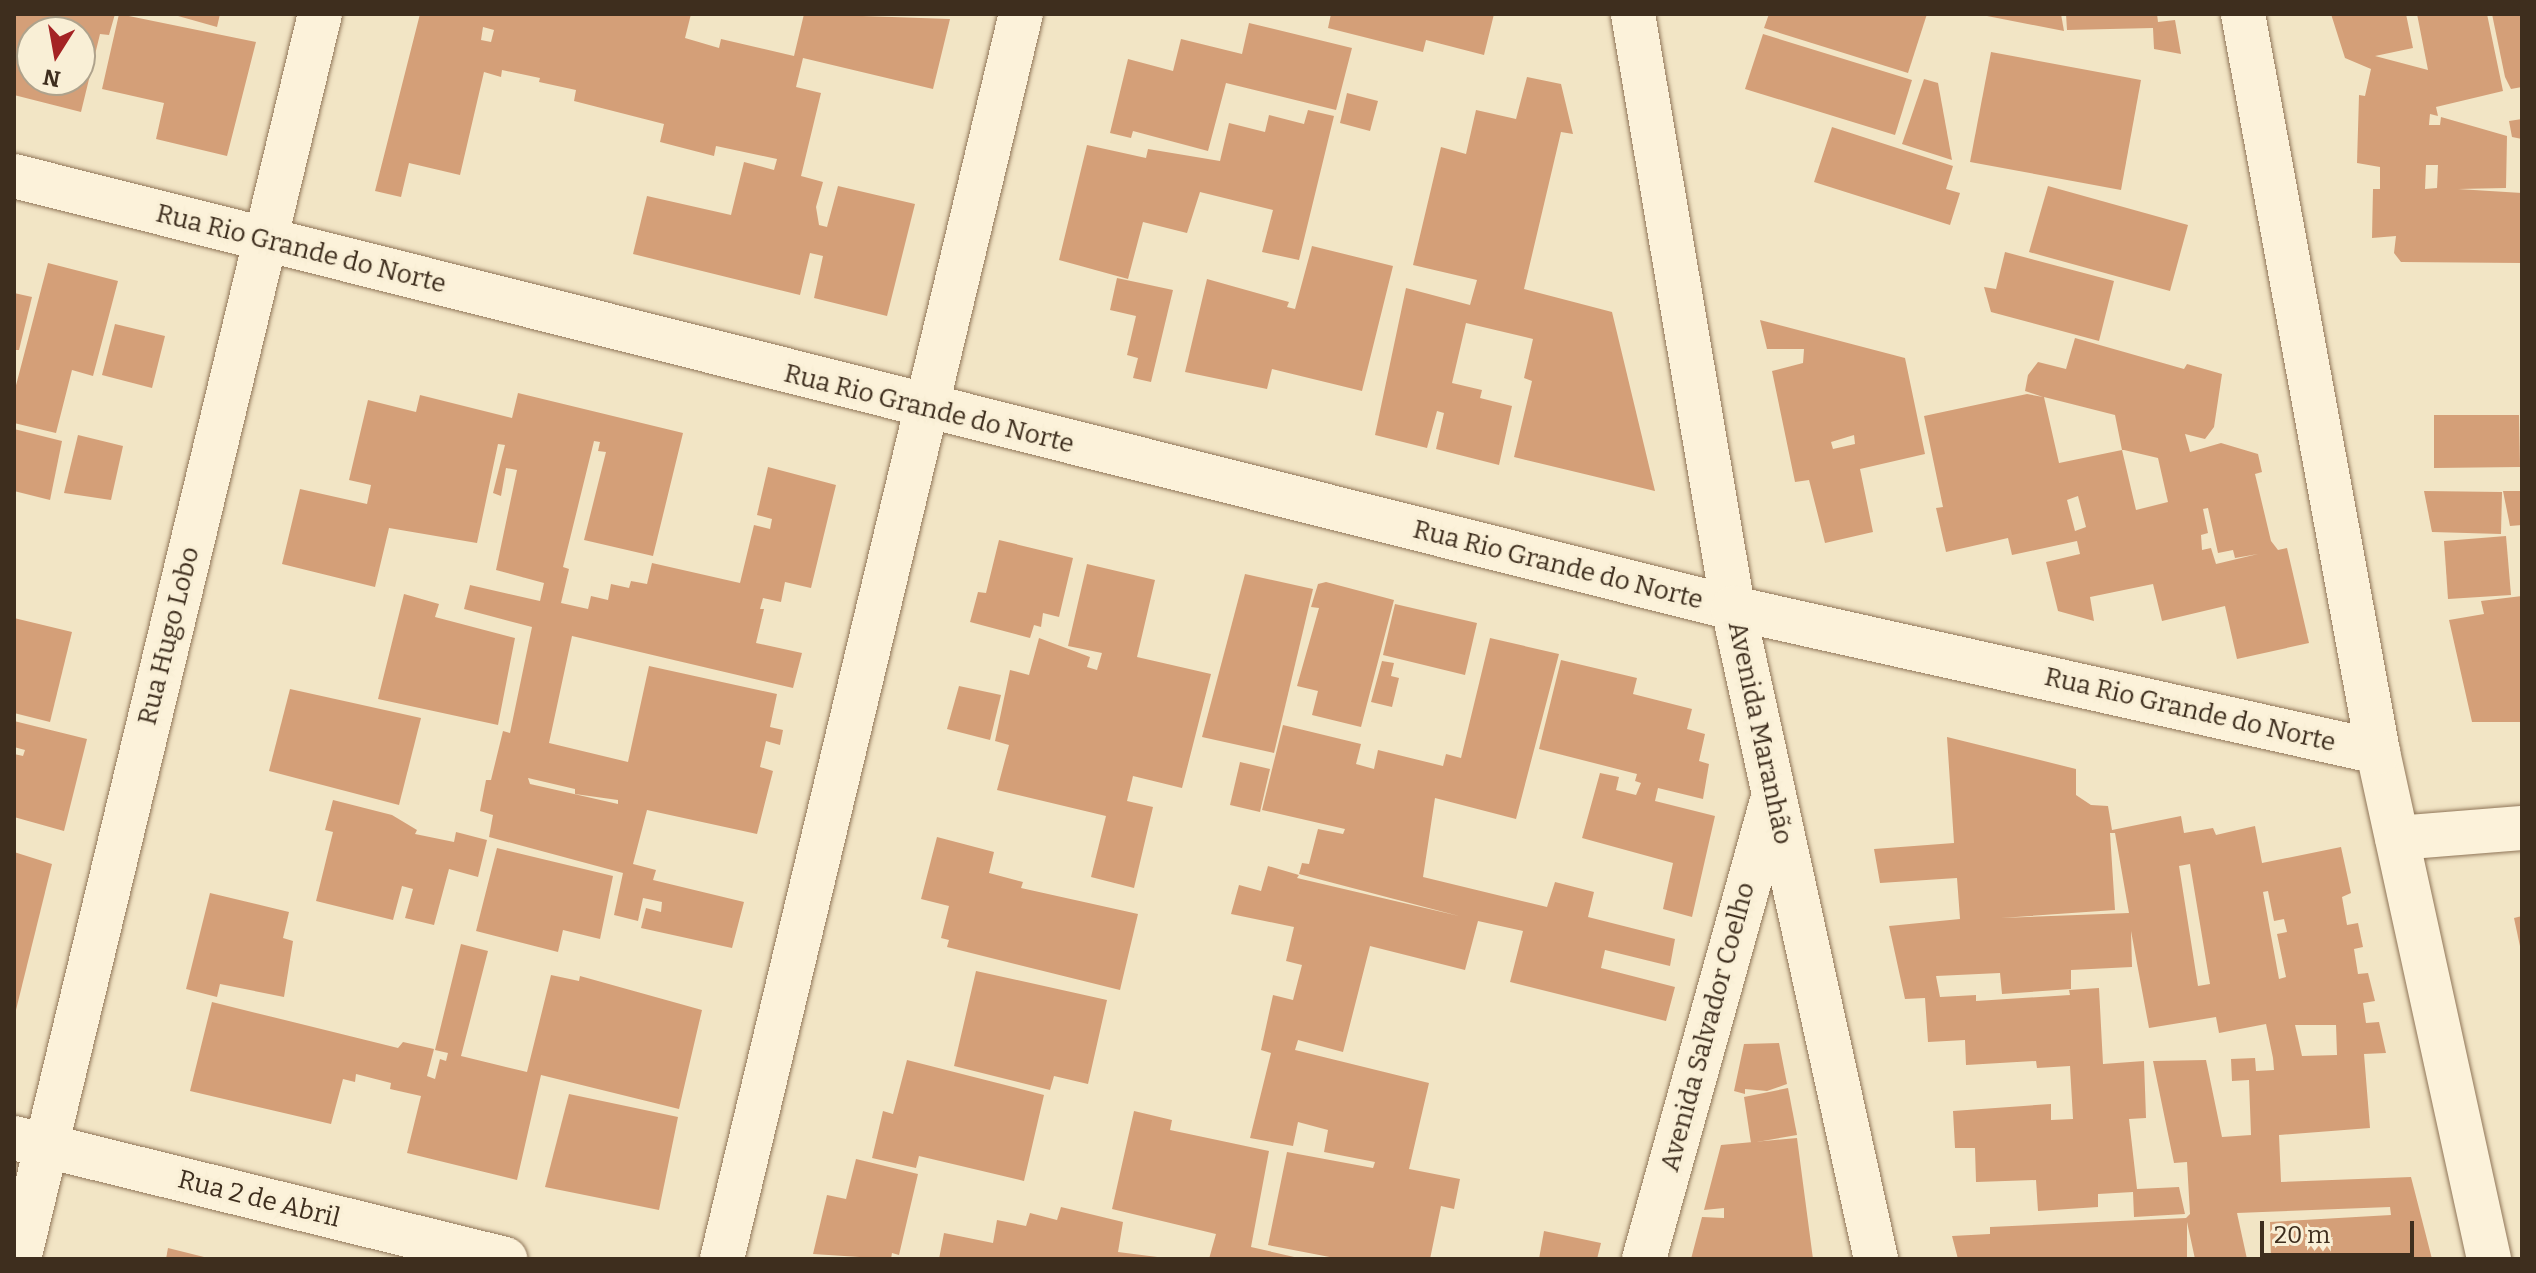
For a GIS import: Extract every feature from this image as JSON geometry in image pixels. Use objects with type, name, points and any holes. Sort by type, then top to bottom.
[{"type":"street","name":"Rua Hugo Lobo","points":[[19,1259],[30,1142],[265,240],[320,14]]},
{"type":"street","points":[[722,1259],[1021,14]]},
{"type":"street","name":"Avenida Maranhão","points":[[1633,14],[1733,608],[1876,1259]]},
{"type":"street","name":"Rua Rio Grande do Norte","points":[[14,176],[927,409],[1733,608],[2378,752],[2243,14]]},
{"type":"street","points":[[2378,752],[2489,1259]]},
{"type":"street","name":"Avenida Salvador Coelho","points":[[1644,1259],[1772,796]]},
{"type":"street","points":[[2397,838],[2522,828]]},
{"type":"street","name":"Rua 2 de Abril","points":[[30,1142],[505,1259]]},
{"type":"building","points":[[14,14],[115,14],[109,35],[100,34],[96,50],[96,16],[16,16],[16,96]]},
{"type":"building","points":[[119,14],[256,42],[227,156],[156,139],[164,103],[102,89]]},
{"type":"building","points":[[171,14],[220,14],[217,27]]},
{"type":"building","points":[[420,14],[691,14],[685,38],[719,48],[721,39],[794,56],[804,14],[950,19],[933,89],[803,58],[796,87],[821,93],[801,176],[823,182],[816,207],[819,225],[827,227],[838,186],[915,204],[887,316],[814,298],[823,256],[810,253],[800,295],[633,254],[647,196],[731,215],[744,162],[774,170],[777,159],[716,146],[714,156],[660,142],[664,124],[574,101],[576,90],[539,82],[540,78],[502,70],[501,77],[484,72],[460,175],[409,163],[401,197],[375,191]],"holes":[[[483,27],[494,30],[491,42],[481,40]]]},
{"type":"building","points":[[1331,14],[1494,14],[1484,55],[1426,40],[1423,52],[1328,28]]},
{"type":"building","points":[[1769,14],[1927,14],[1908,73],[1764,28]]},
{"type":"building","points":[[2061,14],[2064,31],[1982,15]]},
{"type":"building","points":[[2066,14],[2157,14],[2158,22],[2175,20],[2181,54],[2154,49],[2153,28],[2067,30]]},
{"type":"building","points":[[2331,14],[2406,14],[2413,48],[2375,56],[2428,70],[2417,14],[2487,14],[2503,91],[2436,107],[2438,116],[2430,114],[2429,125],[2440,125],[2441,117],[2507,136],[2506,188],[2458,189],[2522,193],[2522,263],[2401,262],[2394,253],[2396,236],[2372,238],[2373,189],[2380,189],[2380,167],[2357,163],[2359,95],[2365,96],[2371,69],[2345,58]],"holes":[[[2426,165],[2438,165],[2437,188],[2425,189]]]},
{"type":"building","points":[[2492,14],[2522,14],[2522,87],[2511,89],[2505,77]]},
{"type":"building","points":[[1249,23],[1352,48],[1336,110],[1226,83],[1208,151],[1133,131],[1131,138],[1110,133],[1128,59],[1173,71],[1181,39],[1242,54]]},
{"type":"building","points":[[1763,34],[1912,80],[1895,135],[1745,89]]},
{"type":"building","points":[[1991,52],[2141,80],[2121,190],[1970,162]]},
{"type":"building","points":[[1527,77],[1561,84],[1573,134],[1561,132],[1524,289],[1612,312],[1655,491],[1514,457],[1532,381],[1524,378],[1533,339],[1466,323],[1452,383],[1482,390],[1480,398],[1512,406],[1499,465],[1436,449],[1444,413],[1437,411],[1427,448],[1375,435],[1406,288],[1470,305],[1477,280],[1413,265],[1441,147],[1466,154],[1476,110],[1516,119]]},
{"type":"building","points":[[1924,79],[1938,83],[1952,160],[1902,144]]},
{"type":"building","points":[[1347,93],[1378,101],[1370,131],[1340,123]]},
{"type":"building","points":[[18,96],[85,96],[81,112]]},
{"type":"building","points":[[1308,110],[1334,116],[1299,260],[1262,252],[1273,210],[1200,192],[1187,233],[1143,222],[1128,279],[1059,260],[1087,145],[1146,158],[1148,149],[1220,161],[1229,123],[1265,132],[1269,115],[1304,124]]},
{"type":"building","points":[[2522,119],[2522,139],[2512,137],[2509,121]]},
{"type":"building","points":[[1832,127],[1953,166],[1946,189],[1960,193],[1950,225],[1814,182]]},
{"type":"building","points":[[2048,186],[2188,225],[2170,291],[2029,252]]},
{"type":"building","points":[[1312,246],[1393,266],[1362,391],[1272,369],[1267,389],[1185,372],[1207,279],[1289,302],[1287,307],[1295,309]]},
{"type":"building","points":[[2005,252],[2114,281],[2099,341],[1991,312],[1984,287],[1996,289]]},
{"type":"building","points":[[48,263],[118,281],[93,376],[72,370],[56,433],[14,423],[14,393]]},
{"type":"building","points":[[1117,278],[1173,290],[1151,382],[1133,378],[1138,358],[1127,355],[1136,316],[1110,310]]},
{"type":"building","points":[[14,293],[32,297],[19,350],[14,350]]},
{"type":"building","points":[[1760,320],[1905,358],[1925,454],[1860,469],[1873,532],[1825,543],[1809,480],[1795,482],[1772,371],[1803,363],[1804,349],[1767,349]],"holes":[[[1854,435],[1855,444],[1833,449],[1831,442]]]},
{"type":"building","points":[[115,324],[165,336],[152,388],[102,375]]},
{"type":"building","points":[[2075,338],[2184,369],[2187,364],[2222,374],[2214,427],[2205,439],[2185,434],[2190,452],[2221,443],[2258,454],[2262,472],[2255,474],[2271,541],[2278,550],[2287,548],[2309,643],[2237,659],[2225,606],[2162,621],[2153,584],[2090,597],[2094,621],[2058,611],[2046,562],[2080,554],[2077,541],[2012,555],[2008,538],[1946,552],[1936,508],[1943,507],[1924,416],[2027,394],[2043,397],[2025,391],[2028,375],[2038,362],[2066,369]],"holes":[[[2044,397],[2115,415],[2122,450],[2059,463]],[[2122,450],[2158,458],[2168,502],[2136,510]],[[2078,496],[2086,527],[2075,531],[2067,500]],[[2208,508],[2218,553],[2233,550],[2235,558],[2258,554],[2216,564],[2211,548],[2202,550],[2201,535],[2208,533],[2203,509]]]},
{"type":"building","points":[[518,393],[683,433],[653,556],[584,540],[606,452],[598,451],[600,442],[594,441],[563,567],[569,569],[561,603],[588,609],[591,596],[608,600],[611,584],[629,588],[631,581],[647,584],[652,563],[740,583],[754,525],[770,529],[772,519],[757,515],[768,467],[836,485],[811,588],[785,582],[781,602],[763,598],[760,609],[764,609],[756,643],[802,653],[793,688],[572,636],[549,743],[628,762],[649,666],[777,694],[770,727],[783,730],[780,745],[766,741],[760,767],[773,771],[757,834],[647,810],[633,864],[656,870],[653,880],[744,902],[732,948],[641,928],[646,908],[661,912],[662,902],[643,898],[638,921],[614,915],[623,873],[489,837],[493,815],[480,811],[486,780],[491,780],[503,731],[510,733],[532,627],[464,609],[470,585],[540,601],[544,583],[496,570],[517,470],[506,468],[501,496],[493,493],[505,445],[498,444],[477,543],[389,528],[375,587],[282,564],[300,489],[367,504],[371,485],[349,480],[368,400],[416,412],[420,395],[512,418]],"holes":[[[528,778],[575,789],[575,794],[618,800],[618,804],[530,784]]]},
{"type":"building","points":[[2434,415],[2519,415],[2520,467],[2434,468]]},
{"type":"building","points":[[14,429],[62,441],[50,500],[14,491]]},
{"type":"building","points":[[78,435],[123,446],[111,500],[64,493]]},
{"type":"building","points":[[2424,491],[2502,492],[2501,534],[2432,532]]},
{"type":"building","points":[[2503,491],[2522,491],[2522,525],[2510,526]]},
{"type":"building","points":[[2506,536],[2511,595],[2448,599],[2444,541]]},
{"type":"building","points":[[999,540],[1073,558],[1059,617],[1043,613],[1041,627],[1034,625],[1030,638],[970,622],[978,592],[986,593]]},
{"type":"building","points":[[1087,564],[1155,580],[1137,657],[1211,674],[1182,788],[1133,776],[1127,801],[1153,807],[1134,888],[1091,877],[1106,816],[997,790],[1009,745],[995,741],[1010,670],[1029,675],[1039,638],[1090,657],[1087,667],[1097,670],[1102,653],[1068,646]]},
{"type":"building","points":[[1245,574],[1313,589],[1274,753],[1202,737]]},
{"type":"building","points":[[1326,582],[1394,600],[1361,727],[1312,715],[1318,691],[1297,686],[1319,608],[1311,607],[1318,584]]},
{"type":"building","points":[[404,594],[439,604],[435,617],[515,638],[498,725],[378,699]]},
{"type":"building","points":[[2522,596],[2522,722],[2472,722],[2449,620],[2484,614],[2481,601]]},
{"type":"building","points":[[1395,604],[1477,623],[1465,675],[1383,655]]},
{"type":"building","points":[[14,618],[72,632],[50,722],[14,713]]},
{"type":"building","points":[[1490,638],[1559,654],[1516,819],[1435,798],[1423,877],[1547,907],[1555,882],[1594,892],[1588,917],[1675,939],[1670,966],[1605,950],[1601,968],[1675,987],[1666,1021],[1510,982],[1523,931],[1478,921],[1465,970],[1370,946],[1343,1052],[1298,1040],[1295,1050],[1429,1083],[1409,1169],[1460,1179],[1454,1209],[1441,1206],[1430,1259],[1340,1259],[1268,1245],[1287,1152],[1373,1168],[1375,1162],[1324,1152],[1328,1130],[1298,1122],[1293,1146],[1250,1138],[1271,1053],[1261,1050],[1273,995],[1293,1000],[1302,965],[1286,961],[1294,927],[1231,914],[1239,885],[1261,891],[1268,866],[1299,875],[1297,878],[1459,916],[1299,874],[1302,863],[1309,864],[1318,829],[1343,834],[1345,829],[1262,810],[1283,725],[1361,744],[1356,764],[1374,769],[1378,750],[1443,766],[1446,754],[1461,758]]},
{"type":"building","points":[[1561,660],[1637,678],[1633,694],[1692,709],[1687,729],[1705,734],[1699,761],[1709,764],[1703,799],[1658,788],[1655,801],[1715,816],[1692,917],[1663,909],[1673,863],[1582,838],[1600,773],[1619,777],[1616,790],[1636,795],[1641,783],[1635,781],[1637,774],[1539,749]]},
{"type":"building","points":[[1382,661],[1394,663],[1391,676],[1399,678],[1392,707],[1371,702]]},
{"type":"building","points":[[959,686],[1001,695],[990,740],[947,729]]},
{"type":"building","points":[[290,689],[421,718],[399,805],[269,771]]},
{"type":"building","points":[[14,721],[87,739],[64,831],[14,817],[14,754],[23,756],[25,750],[14,747]]},
{"type":"building","points":[[1947,737],[2076,769],[2076,795],[2091,805],[2108,806],[2112,830],[2181,816],[2184,833],[2213,828],[2216,835],[2255,826],[2262,863],[2341,847],[2351,893],[2342,897],[2347,925],[2358,923],[2363,947],[2354,949],[2358,974],[2368,973],[2375,1001],[2363,1003],[2366,1023],[2379,1022],[2386,1053],[2364,1054],[2370,1128],[2279,1135],[2281,1182],[2411,1177],[2432,1259],[2271,1259],[2270,1222],[2391,1215],[2390,1207],[2237,1213],[2247,1259],[2195,1259],[2187,1222],[2187,1259],[1958,1259],[1952,1236],[1990,1234],[1990,1227],[2186,1218],[2190,1214],[2187,1162],[2174,1163],[2153,1061],[2206,1060],[2222,1137],[2251,1135],[2249,1080],[2232,1081],[2231,1059],[2255,1058],[2256,1071],[2274,1070],[2266,1024],[2219,1033],[2216,1017],[2149,1028],[2131,931],[2132,967],[2071,970],[2071,989],[2002,994],[2000,973],[1936,976],[1940,997],[1976,995],[1976,1001],[2070,995],[2069,990],[2099,988],[2103,1064],[2144,1061],[2146,1118],[2129,1119],[2137,1189],[2179,1187],[2185,1214],[2134,1217],[2133,1192],[2098,1194],[2098,1207],[2038,1211],[2036,1180],[1976,1182],[1975,1148],[1955,1148],[1953,1111],[2051,1104],[2051,1120],[2073,1119],[2070,1066],[2037,1068],[2036,1061],[1966,1065],[1965,1040],[1928,1042],[1925,998],[1905,999],[1889,926],[1960,919],[1957,878],[1880,883],[1874,849],[1954,843]],"holes":[[[2110,833],[2115,833],[2129,913],[2001,918],[2115,910]],[[2190,864],[2210,984],[2198,986],[2179,866]],[[2268,891],[2274,921],[2284,919],[2287,932],[2277,934],[2286,977],[2279,979],[2263,892]],[[2295,1025],[2336,1025],[2337,1055],[2302,1056]]]},
{"type":"building","points":[[1240,762],[1270,769],[1260,812],[1230,805]]},
{"type":"building","points":[[333,800],[392,815],[417,830],[415,834],[454,842],[456,832],[487,840],[478,877],[449,869],[434,925],[405,918],[413,889],[402,886],[393,920],[316,901],[333,832],[325,830]]},
{"type":"building","points":[[937,837],[994,852],[989,873],[1023,882],[1021,888],[1138,914],[1120,990],[947,947],[949,940],[941,938],[949,906],[921,899]]},
{"type":"building","points":[[497,848],[613,876],[600,939],[563,930],[558,952],[476,931]]},
{"type":"building","points":[[14,852],[52,864],[15,1014],[14,1014]]},
{"type":"building","points":[[210,893],[289,912],[283,938],[293,941],[284,997],[220,984],[217,997],[186,989]]},
{"type":"building","points":[[2522,916],[2522,950],[2521,951],[2514,918]]},
{"type":"building","points":[[461,944],[488,951],[461,1056],[527,1072],[551,975],[579,981],[580,976],[702,1010],[679,1109],[541,1075],[517,1180],[407,1153],[421,1096],[390,1089],[391,1083],[356,1074],[355,1082],[343,1079],[331,1124],[190,1091],[212,1002],[398,1048],[403,1042],[434,1049],[427,1076],[435,1079],[440,1059],[446,1061],[448,1053],[435,1050]]},
{"type":"building","points":[[976,971],[1107,1000],[1088,1084],[1054,1076],[1050,1090],[954,1066]]},
{"type":"building","points":[[1779,1043],[1787,1084],[1767,1091],[1745,1089],[1745,1094],[1734,1091],[1744,1044]]},
{"type":"building","points":[[907,1060],[1044,1095],[1024,1181],[919,1156],[916,1168],[872,1158],[883,1111],[893,1114]]},
{"type":"building","points":[[1788,1088],[1797,1135],[1751,1143],[1744,1097]]},
{"type":"building","points":[[569,1094],[678,1117],[659,1210],[545,1187]]},
{"type":"building","points":[[1134,1111],[1172,1120],[1170,1130],[1269,1151],[1251,1247],[1303,1259],[1209,1259],[1216,1234],[1112,1209]]},
{"type":"building","points":[[1797,1138],[1813,1259],[1691,1259],[1702,1217],[1724,1218],[1724,1208],[1704,1210],[1721,1145]]},
{"type":"building","points":[[856,1159],[918,1174],[899,1255],[892,1253],[891,1259],[813,1254],[827,1195],[846,1199]]},
{"type":"building","points":[[1061,1207],[1123,1222],[1118,1252],[1173,1259],[939,1259],[944,1233],[993,1243],[997,1220],[1026,1226],[1030,1213],[1057,1220]]},
{"type":"building","points":[[1544,1231],[1601,1243],[1597,1259],[1539,1259]]},
{"type":"building","points":[[168,1248],[208,1258],[208,1259],[166,1259]]}]
